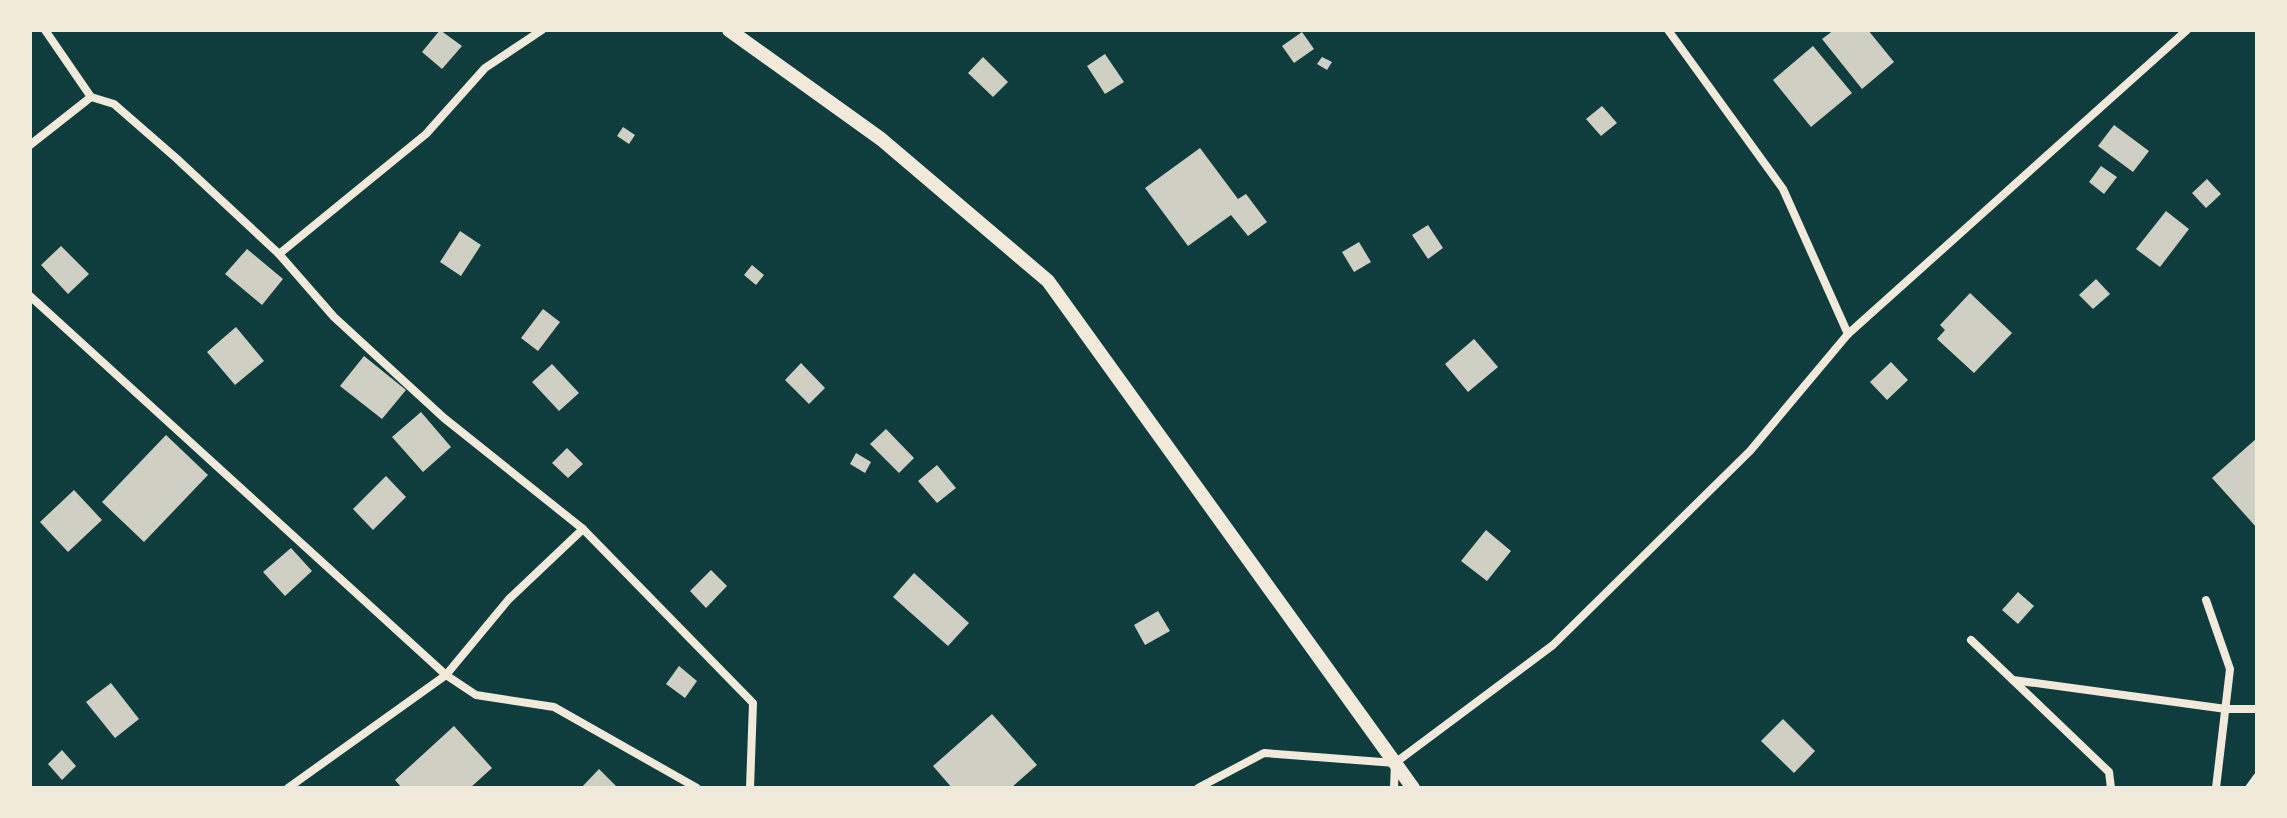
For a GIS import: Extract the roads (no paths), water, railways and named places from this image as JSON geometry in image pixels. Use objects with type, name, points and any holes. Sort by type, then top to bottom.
[{"type":"street","points":[[45,30],[91,97],[114,104],[279,254],[334,317],[444,418],[583,529],[753,703],[750,788]]},
{"type":"street","points":[[279,254],[426,134],[485,68],[542,30]]},
{"type":"street","points":[[729,30],[881,139],[1048,281],[1413,788]]},
{"type":"street","points":[[1668,30],[1783,189],[1848,334]]},
{"type":"street","points":[[1198,788],[1264,753],[1395,763],[1553,645],[1750,451],[1848,334],[2187,30]]},
{"type":"street","points":[[30,145],[91,97]]},
{"type":"street","points":[[30,296],[446,675],[476,695],[554,707],[697,788]]},
{"type":"street","points":[[288,788],[446,675],[509,599],[583,529]]},
{"type":"street","points":[[2206,600],[2230,669],[2216,788]]},
{"type":"street","points":[[1971,640],[2109,772],[2111,788]]},
{"type":"street","points":[[2013,680],[2226,709],[2257,709]]},
{"type":"street","points":[[1394,788],[1395,763]]},
{"type":"street","points":[[2249,788],[2257,777]]}]
